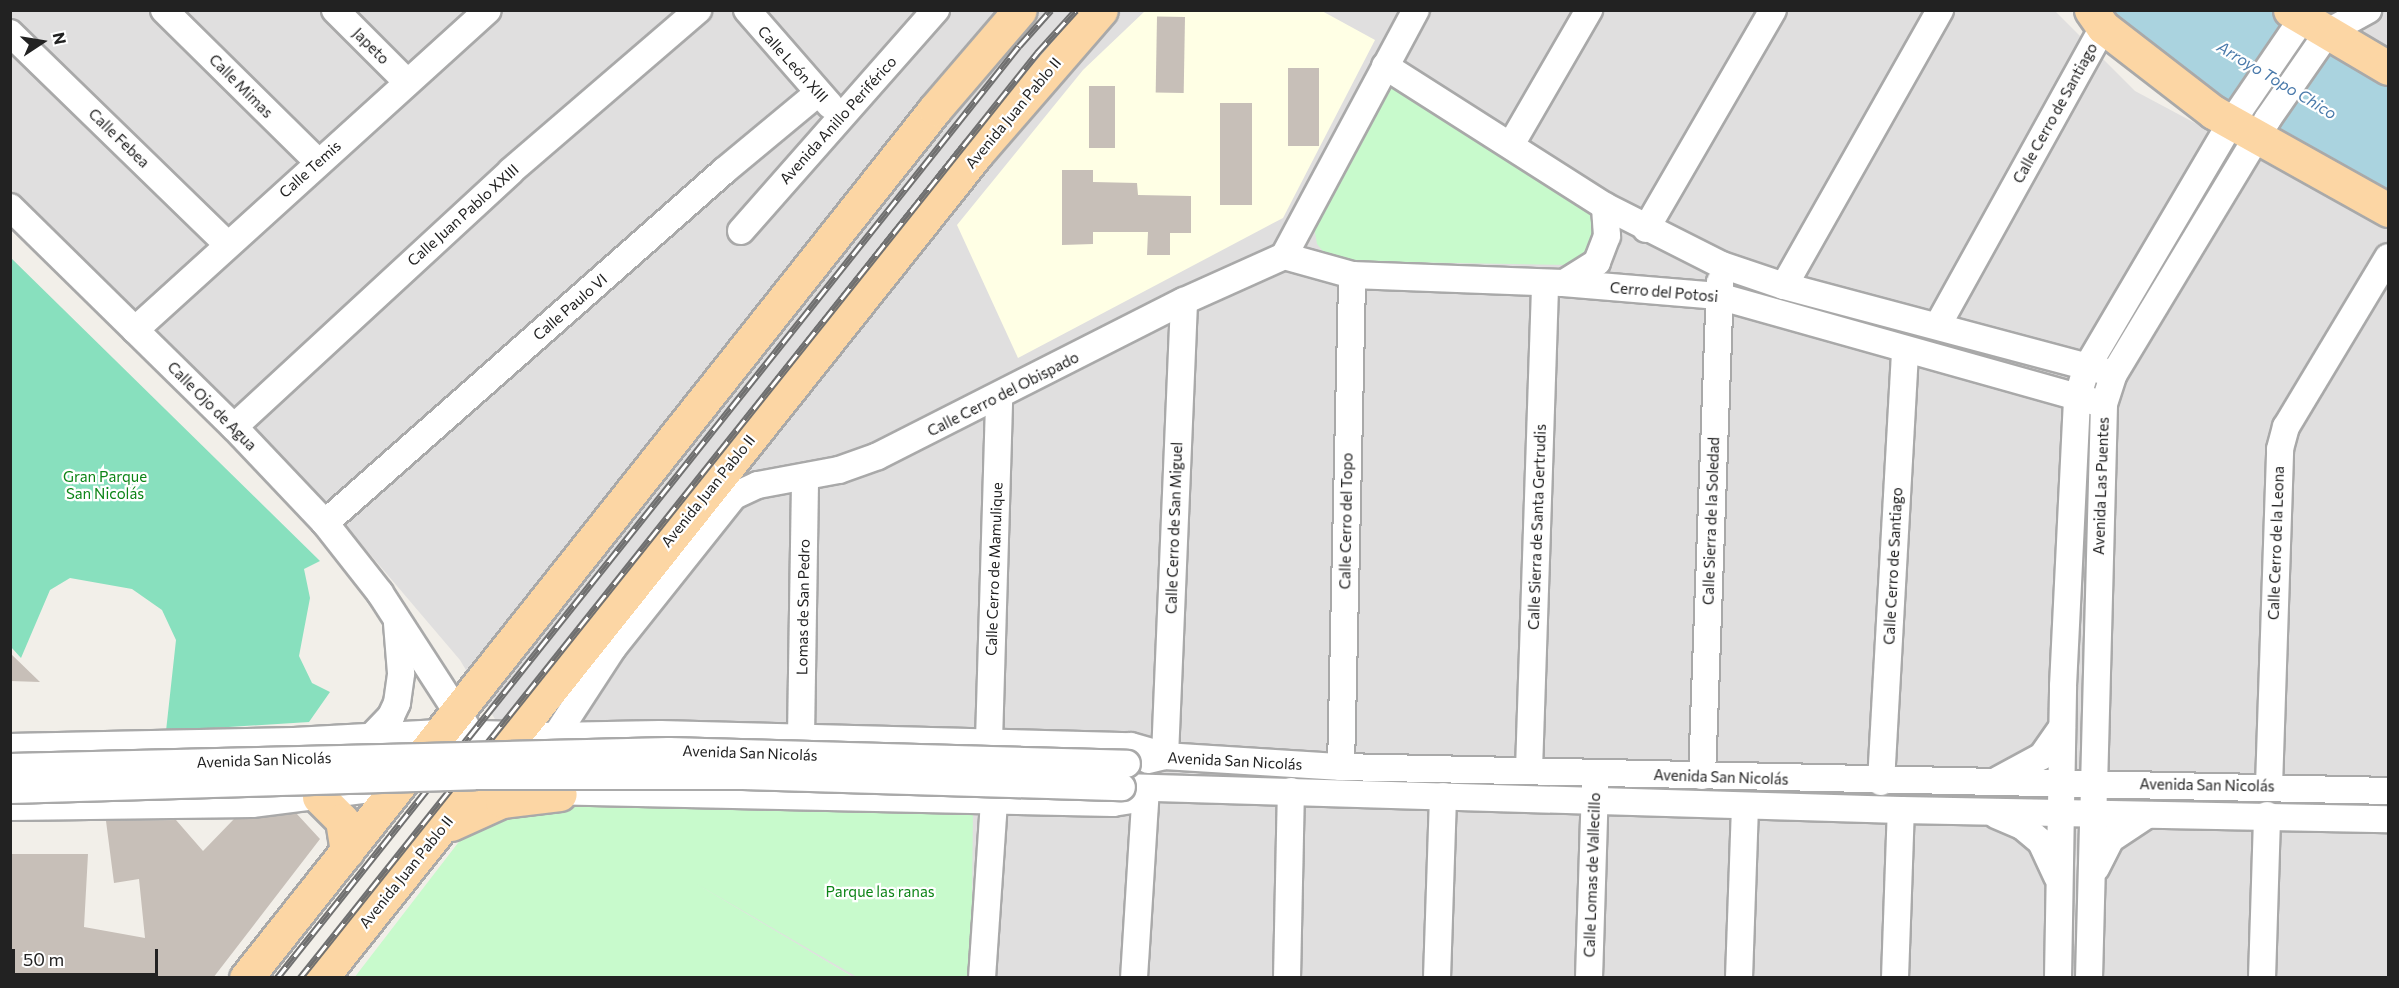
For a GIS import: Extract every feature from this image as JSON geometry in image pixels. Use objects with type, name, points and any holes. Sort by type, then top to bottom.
[{"type":"main road","points":[[246,978],[396,787],[456,726],[935,109],[1020,10]]},
{"type":"main road","name":"Avenida Juan Pablo II","points":[[321,978],[442,830],[514,735],[977,153],[1101,10]]},
{"type":"main road","points":[[2097,19],[2249,121],[2388,210]]},
{"type":"main road","points":[[2322,21],[2388,68]]},
{"type":"main road","points":[[442,830],[484,806],[548,792]]},
{"type":"main road","points":[[334,794],[342,820],[347,852]]},
{"type":"street","name":"Calle Mimas","points":[[164,10],[317,161]]},
{"type":"street","name":"Japeto","points":[[335,10],[407,82]]},
{"type":"street","name":"Calle Temis","points":[[135,330],[317,161],[488,10]]},
{"type":"street","name":"Calle Juan Pablo XXIII","points":[[234,427],[502,179],[698,10]]},
{"type":"street","name":"Calle León XIII","points":[[747,10],[818,93],[841,116]]},
{"type":"street","name":"Avenida Anillo Periférico","points":[[741,231],[936,10]]},
{"type":"street","points":[[1284,256],[1416,10]]},
{"type":"street","points":[[1512,143],[1589,10]]},
{"type":"street","points":[[1646,229],[1773,10]]},
{"type":"street","points":[[1784,286],[1940,10]]},
{"type":"street","name":"Calle Cerro de Santiago","points":[[1938,325],[2097,19]]},
{"type":"street","name":"Avenida Las Puentes","points":[[2058,978],[2062,726],[2077,399],[2087,367],[2249,121],[2322,21]]},
{"type":"street","name":"Calle Febea","points":[[10,33],[227,244]]},
{"type":"street","name":"Cerro del Potosi","points":[[1385,66],[1512,143],[1605,206],[1646,229],[1722,265],[1784,286],[1938,325],[2114,374]]},
{"type":"street","name":"Calle Paulo VI","points":[[325,523],[724,171],[818,93]]},
{"type":"street","name":"Avenida Las Puentes","points":[[2089,978],[2104,404],[2114,374],[2249,121]]},
{"type":"street","points":[[1554,283],[1597,262],[1607,236],[1605,206]]},
{"type":"street","name":"Calle Ojo de Agua","points":[[10,207],[234,427],[325,523],[397,619],[456,726],[478,784]]},
{"type":"street","name":"Cerro del Potosi","points":[[1284,256],[1352,275],[1554,283],[1718,296],[2077,399],[2104,404]]},
{"type":"street","name":"Calle Cerro del Obispado","points":[[548,792],[553,736],[613,648],[734,496],[758,485],[805,478],[878,456],[999,397],[1184,301],[1284,256]]},
{"type":"street","name":"Calle Cerro de la Leona","points":[[2269,786],[2276,474],[2281,443],[2286,427],[2388,257]]},
{"type":"street","name":"Calle Sierra de la Soledad","points":[[1702,776],[1718,296],[1722,265]]},
{"type":"street","name":"Calle Cerro del Topo","points":[[1341,766],[1352,275]]},
{"type":"street","name":"Calle Sierra de Santa Gertrudis","points":[[1529,770],[1554,283]]},
{"type":"street","name":"Calle Cerro de San Miguel","points":[[1164,756],[1184,301]]},
{"type":"street","name":"Calle Cerro de Santiago","points":[[1881,782],[1905,350]]},
{"type":"street","name":"Calle Cerro de Mamulique","points":[[989,741],[999,397]]},
{"type":"street","name":"Lomas de San Pedro","points":[[801,736],[805,478]]},
{"type":"street","points":[[334,794],[359,781],[363,766],[362,738],[391,716],[397,703],[401,673],[397,619]]},
{"type":"street","points":[[10,747],[362,738],[456,726],[514,735],[801,736],[1131,746],[1164,756]]},
{"type":"street","points":[[1988,783],[2010,776],[2042,756],[2062,726]]},
{"type":"street","points":[[2096,735],[2116,766],[2149,784]]},
{"type":"street","name":"Avenida San Nicolás","points":[[10,767],[669,751],[1291,791],[1901,810],[2388,819]]},
{"type":"street","name":"Avenida San Nicolás","points":[[10,790],[475,776],[1132,780],[1164,756],[1341,766],[1881,782],[2269,786],[2388,791]]},
{"type":"street","name":"Calle Lomas de Vallecillo","points":[[1589,978],[1595,773]]},
{"type":"street","points":[[10,807],[174,807],[396,787],[478,784],[548,792],[1113,803],[1137,799],[1132,780]]},
{"type":"street","points":[[1132,780],[1134,978]]},
{"type":"street","points":[[1287,978],[1291,791]]},
{"type":"street","points":[[1437,978],[1443,796]]},
{"type":"street","points":[[982,978],[994,800]]},
{"type":"street","points":[[1739,978],[1745,806]]},
{"type":"street","points":[[1895,978],[1901,810]]},
{"type":"street","points":[[1987,811],[2022,826],[2041,842],[2053,861],[2060,889]]},
{"type":"street","points":[[2093,873],[2111,839],[2147,815]]},
{"type":"street","points":[[2262,978],[2268,816]]},
{"type":"shaded area","points":[[10,11],[2055,11],[2135,91],[2388,226],[2388,977],[853,977],[537,790],[460,660],[357,539],[187,361],[11,189]]},
{"type":"shaded area","points":[[1145,11],[1322,11],[1375,40],[1283,218],[1018,358],[957,225],[1083,70]]},
{"type":"shaded area","points":[[2319,11],[2388,11],[2388,47]]},
{"type":"green space","points":[[1394,83],[1597,213],[1592,243],[1581,256],[1569,265],[1341,261],[1326,255],[1317,244],[1314,227]]},
{"type":"green space","name":"Gran Parque San Nicolás","points":[[10,257],[320,561],[304,569],[310,598],[299,656],[312,683],[330,692],[309,722],[166,731],[176,640],[162,610],[132,589],[70,578],[50,590],[21,658],[11,647]]},
{"type":"green space","name":"Parque las ranas","points":[[537,790],[973,809],[971,977],[857,977],[695,883],[853,977],[354,978],[481,813]]},
{"type":"water","name":"Arroyo Topo Chico","points":[[2091,11],[2287,11],[2388,68],[2388,210]]},
{"type":"building","points":[[1157,17],[1185,17],[1184,93],[1156,92]]},
{"type":"building","points":[[1288,68],[1319,68],[1319,146],[1288,146]]},
{"type":"building","points":[[1089,86],[1115,86],[1115,148],[1089,148]]},
{"type":"building","points":[[1220,103],[1252,103],[1252,205],[1220,205]]},
{"type":"building","points":[[1062,170],[1093,170],[1093,182],[1137,183],[1138,195],[1191,196],[1191,233],[1170,233],[1170,255],[1147,255],[1148,232],[1093,232],[1093,244],[1062,245]]},
{"type":"building","points":[[10,653],[40,682],[10,681]]},
{"type":"building","points":[[296,813],[320,839],[213,978],[10,978],[10,854],[88,854],[84,927],[145,938],[139,879],[114,883],[106,821],[176,820],[203,851],[234,819]]},
{"type":"railway","points":[[277,978],[1019,46],[1051,10]]},
{"type":"railway","points":[[300,978],[1037,53],[1076,10]]}]
